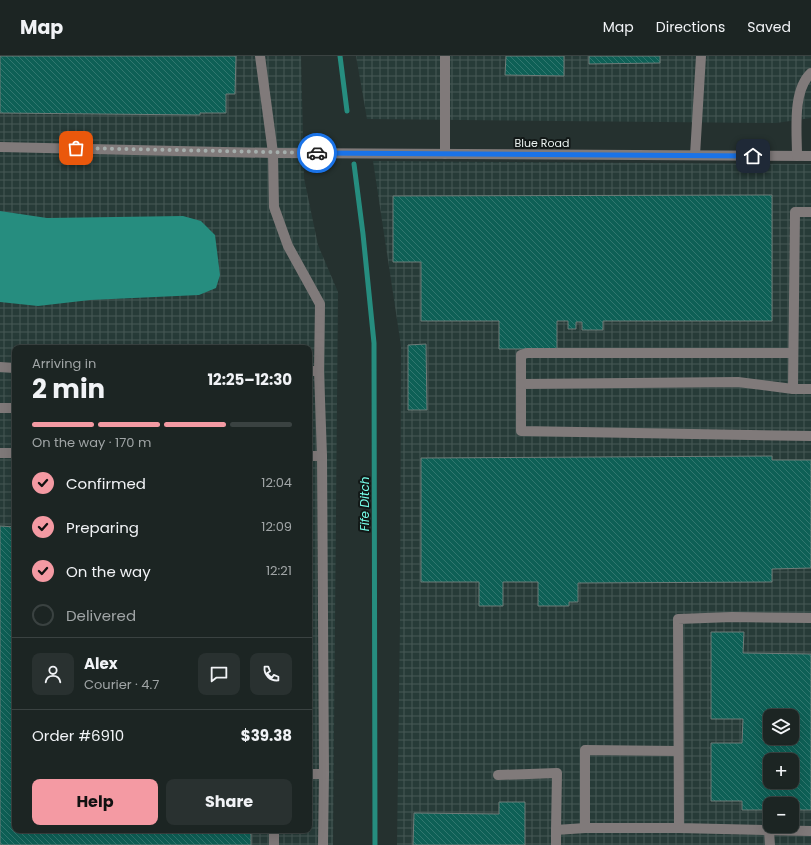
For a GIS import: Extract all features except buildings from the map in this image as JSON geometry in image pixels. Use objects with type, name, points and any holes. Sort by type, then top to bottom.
[{"type":"street","points":[[260,56],[273,153],[274,207],[288,246],[320,304],[314,371],[322,456],[323,845]]},
{"type":"street","points":[[445,56],[445,154]]},
{"type":"street","points":[[695,155],[701,56]]},
{"type":"street","points":[[797,156],[798,97],[803,84],[811,73]]},
{"type":"street","name":"Blue Road","points":[[0,147],[273,153],[811,156]]},
{"type":"street","points":[[793,389],[795,212],[811,212]]},
{"type":"street","points":[[793,353],[527,353],[521,355],[521,431],[811,436]]},
{"type":"street","points":[[0,367],[12,368]]},
{"type":"street","points":[[521,384],[738,382],[811,390]]},
{"type":"street","points":[[0,408],[12,408]]},
{"type":"street","points":[[0,453],[12,453]]},
{"type":"street","points":[[312,456],[322,456]]},
{"type":"street","points":[[678,828],[678,619],[732,617],[811,618]]},
{"type":"street","points":[[585,828],[585,750],[678,751]]},
{"type":"street","points":[[312,774],[324,774]]},
{"type":"street","points":[[498,775],[557,774],[556,845]]},
{"type":"street","points":[[556,830],[585,828],[678,828],[763,831]]},
{"type":"street","points":[[799,831],[811,831]]},
{"type":"street","points":[[274,833],[274,845]]},
{"type":"street","points":[[769,833],[770,845]]},
{"type":"shaded area","points":[[0,56],[301,56],[304,178],[318,245],[338,292],[333,845],[0,845]]},
{"type":"shaded area","points":[[356,56],[811,56],[811,118],[776,123],[367,119]]},
{"type":"shaded area","points":[[373,161],[811,164],[811,845],[397,845],[400,621],[401,346]]},
{"type":"shaded area","points":[[0,211],[47,218],[183,216],[201,221],[215,235],[220,275],[216,288],[199,295],[90,300],[38,306],[0,302]]},
{"type":"waterway","name":"Fife Ditch","points":[[340,56],[347,111]]},
{"type":"waterway","name":"Fife Ditch","points":[[354,164],[374,343],[375,845]]},
{"type":"way so far","points":[[76,148],[317,153]]},
{"type":"route","points":[[317,153],[753,156]]}]
